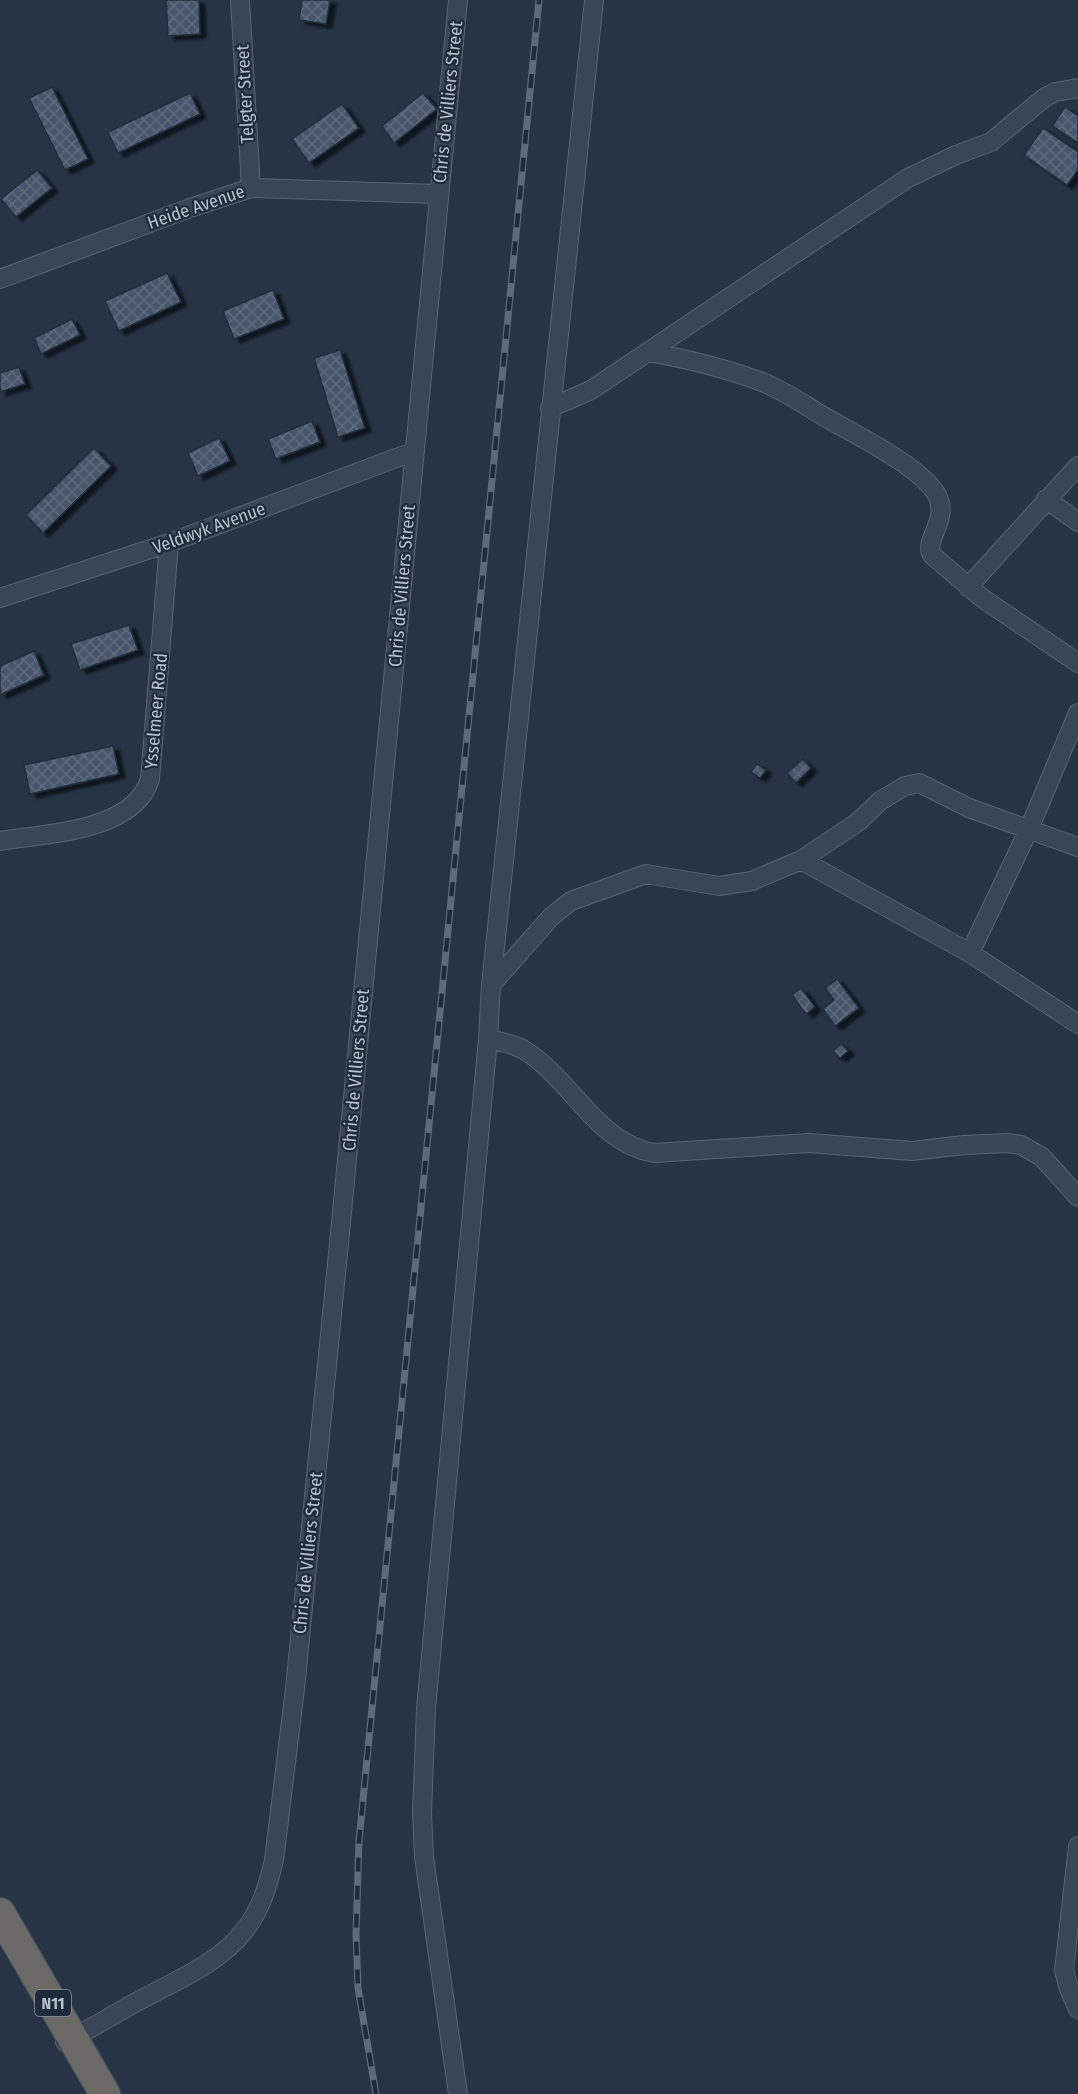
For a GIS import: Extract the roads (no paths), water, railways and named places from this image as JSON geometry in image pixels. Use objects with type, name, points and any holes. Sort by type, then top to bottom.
[{"type":"highway","name":"N11","points":[[0,1913],[67,2041],[88,2094]]},
{"type":"highway","name":"N11","points":[[0,1951],[105,2094]]},
{"type":"street","name":"Telgter Street","points":[[240,0],[251,188]]},
{"type":"street","name":"Chris de Villiers Street","points":[[67,2041],[177,1980],[228,1947],[255,1915],[269,1881],[274,1860],[305,1584],[458,0]]},
{"type":"street","points":[[458,2094],[424,1857],[422,1813],[428,1686],[488,1039],[490,986],[594,0]]},
{"type":"street","points":[[550,408],[591,390],[908,178],[956,155],[991,142],[1044,98],[1055,92],[1078,88]]},
{"type":"street","name":"Heide Avenue","points":[[0,279],[190,208],[251,188],[438,194]]},
{"type":"street","points":[[648,352],[731,370],[765,383],[876,446],[917,475],[932,488],[940,504],[940,521],[930,553],[968,587],[1078,663]]},
{"type":"street","name":"Veldwyk Avenue","points":[[0,598],[169,543],[415,452]]},
{"type":"street","points":[[968,587],[1078,466]]},
{"type":"street","points":[[1046,499],[1078,522]]},
{"type":"street","name":"Ysselmeer Road","points":[[0,841],[106,821],[133,808],[147,791],[150,779],[169,543]]},
{"type":"street","points":[[970,953],[1029,829],[1078,713]]},
{"type":"street","points":[[490,986],[551,917],[571,901],[646,874],[719,886],[752,881],[801,860],[858,822],[880,801],[905,786],[919,783],[969,808],[1078,847]]},
{"type":"street","points":[[801,860],[970,953],[1078,1024]]},
{"type":"street","points":[[488,1039],[509,1043],[533,1056],[603,1126],[630,1146],[643,1151],[654,1153],[809,1143],[912,1151],[964,1144],[1007,1143],[1022,1145],[1042,1157],[1078,1197]]},
{"type":"street","points":[[1078,1846],[1064,1970],[1069,1989],[1078,2008]]},
{"type":"railway","points":[[376,2094],[358,1988],[356,1934],[359,1841],[539,0]]}]
